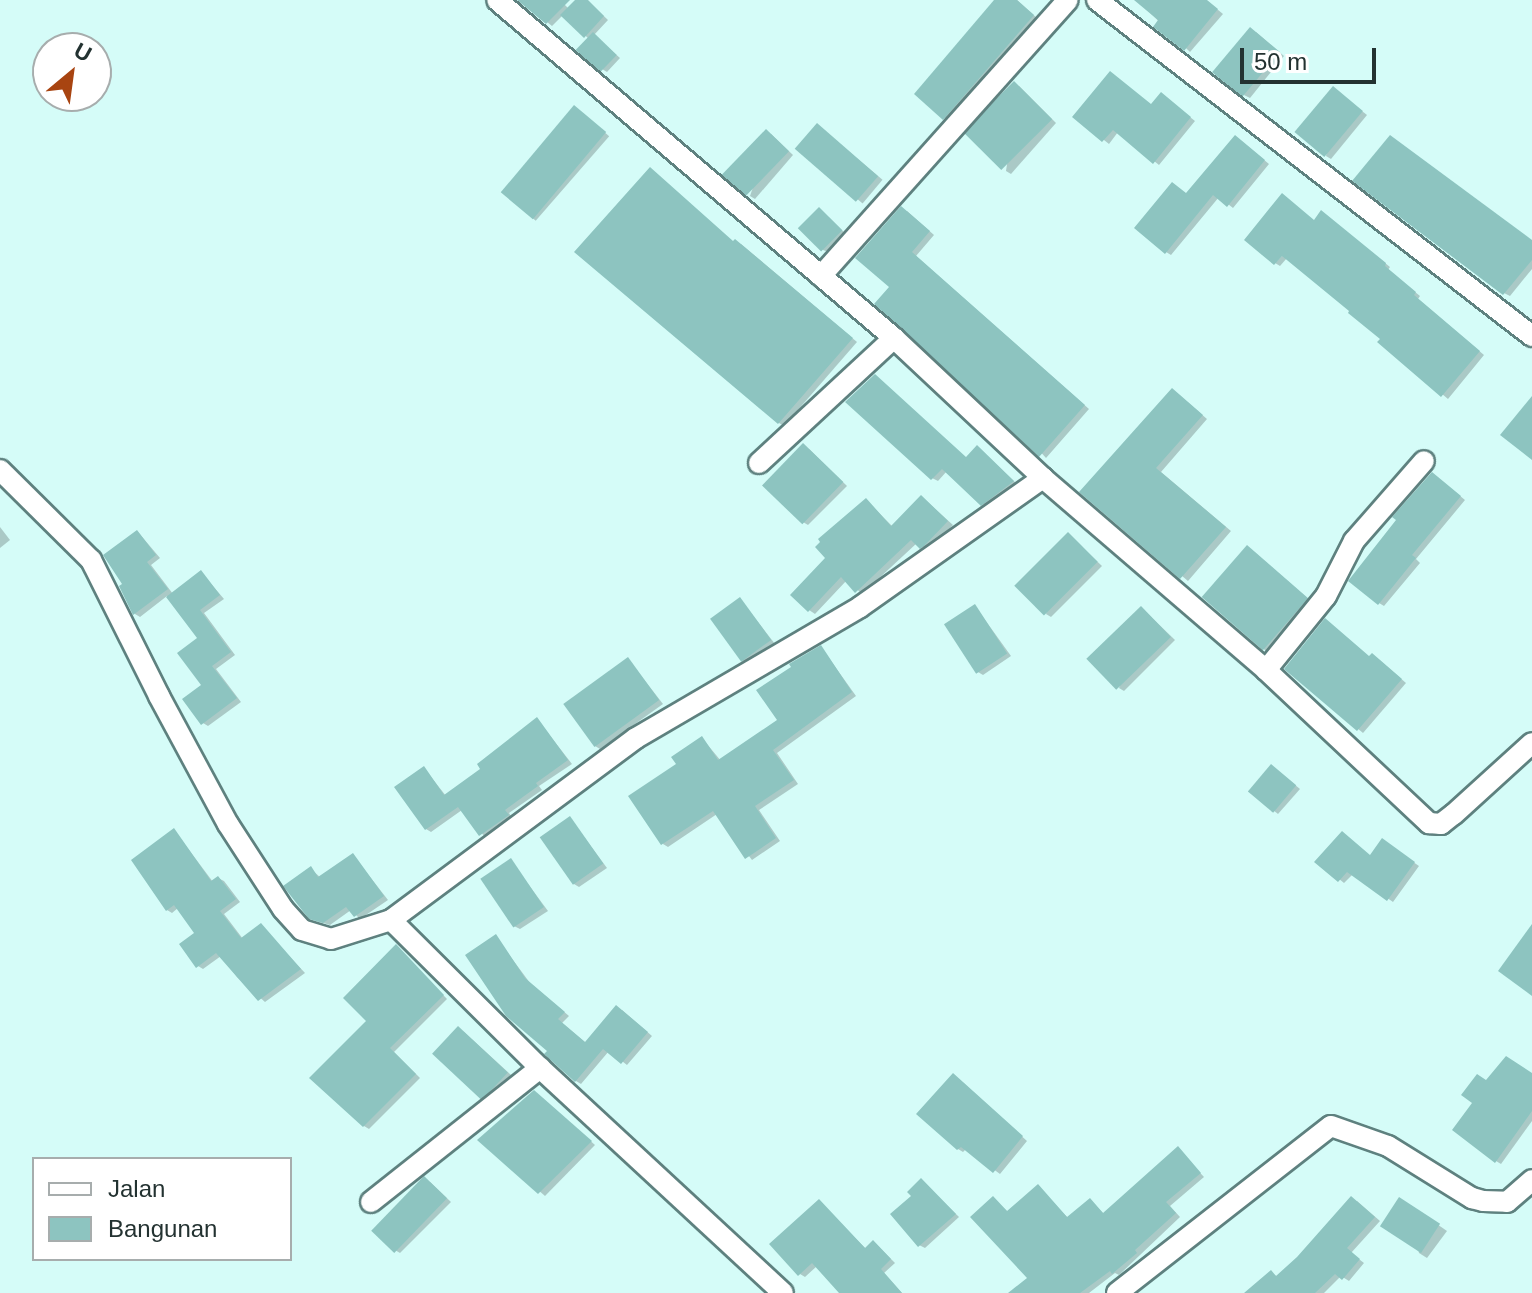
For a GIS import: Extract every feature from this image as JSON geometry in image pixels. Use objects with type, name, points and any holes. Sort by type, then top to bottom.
[{"type":"street","points":[[497,0],[894,338],[1043,478],[1266,670],[1415,813],[1436,825],[1454,814],[1532,743]]},
{"type":"street","points":[[821,276],[1068,0]]},
{"type":"street","points":[[1097,0],[1532,336]]},
{"type":"street","points":[[759,463],[894,338]]},
{"type":"street","points":[[1266,670],[1320,606],[1354,541],[1424,461]]},
{"type":"street","points":[[0,470],[91,560],[228,824],[283,909],[302,930],[331,939],[391,920],[636,738],[860,607],[1043,478]]},
{"type":"street","points":[[391,920],[540,1068],[783,1293]]},
{"type":"street","points":[[371,1202],[540,1068]]},
{"type":"street","points":[[1117,1293],[1335,1125],[1367,1136],[1483,1201],[1507,1202],[1532,1180]]},
{"type":"building","points":[[517,0],[570,0],[546,24]]},
{"type":"building","points":[[575,0],[588,0],[604,16],[584,38],[560,15]]},
{"type":"building","points":[[994,0],[1017,0],[1034,15],[943,120],[914,94]]},
{"type":"building","points":[[1134,0],[1207,0],[1218,9],[1184,51],[1153,27],[1158,20]]},
{"type":"building","points":[[1250,27],[1280,52],[1242,97],[1212,72]]},
{"type":"building","points":[[593,32],[617,55],[599,73],[576,50]]},
{"type":"building","points":[[1110,71],[1151,104],[1161,92],[1191,117],[1153,164],[1113,130],[1102,142],[1072,117]]},
{"type":"building","points":[[1014,81],[1052,119],[1001,170],[963,132]]},
{"type":"building","points":[[1333,86],[1363,111],[1324,157],[1294,132]]},
{"type":"building","points":[[574,105],[606,132],[533,219],[501,192]]},
{"type":"building","points":[[817,123],[878,176],[856,202],[795,149]]},
{"type":"building","points":[[766,129],[789,151],[745,197],[722,175]]},
{"type":"building","points":[[1235,135],[1265,160],[1227,207],[1213,195],[1165,254],[1134,228],[1172,182],[1186,193]]},
{"type":"building","points":[[1390,135],[1532,240],[1532,260],[1503,295],[1352,181]]},
{"type":"building","points":[[650,167],[733,241],[735,239],[853,338],[778,424],[574,252]]},
{"type":"building","points":[[1282,193],[1314,220],[1321,210],[1386,263],[1385,266],[1416,292],[1414,295],[1480,351],[1441,397],[1377,342],[1380,339],[1349,311],[1282,256],[1274,265],[1244,240]]},
{"type":"building","points":[[901,206],[930,231],[912,252],[1085,405],[1039,457],[874,304],[889,287],[855,258]]},
{"type":"building","points":[[819,207],[842,230],[821,252],[798,228]]},
{"type":"building","points":[[875,374],[966,457],[977,445],[1014,481],[981,506],[942,469],[931,480],[845,402]]},
{"type":"building","points":[[1172,388],[1203,415],[1156,468],[1226,527],[1180,579],[1079,492]]},
{"type":"building","points":[[1532,396],[1532,460],[1500,435]]},
{"type":"building","points":[[803,443],[843,482],[802,524],[762,485]]},
{"type":"building","points":[[1432,472],[1461,496],[1412,555],[1416,558],[1378,605],[1348,581],[1396,520],[1392,517]]},
{"type":"building","points":[[921,495],[948,521],[924,546],[920,549],[911,540],[855,593],[841,577],[808,612],[790,595],[825,558],[815,547],[820,542],[818,539],[866,498],[891,526]]},
{"type":"building","points":[[137,530],[156,555],[147,562],[168,589],[133,615],[119,586],[122,584],[103,555]]},
{"type":"building","points":[[1068,532],[1098,562],[1044,615],[1014,586]]},
{"type":"building","points":[[1247,545],[1308,598],[1263,650],[1202,597]]},
{"type":"building","points":[[201,570],[220,595],[200,610],[231,652],[212,666],[237,698],[201,725],[182,699],[201,685],[177,653],[197,638],[166,597]]},
{"type":"building","points":[[740,597],[771,640],[741,662],[710,619]]},
{"type":"building","points":[[975,604],[1007,653],[976,674],[944,624]]},
{"type":"building","points":[[1141,606],[1171,637],[1116,690],[1086,659]]},
{"type":"building","points":[[1325,618],[1369,656],[1372,653],[1402,679],[1357,731],[1284,669]]},
{"type":"building","points":[[821,645],[852,692],[773,750],[794,780],[755,806],[776,838],[745,859],[713,811],[661,845],[628,796],[676,764],[671,757],[702,736],[718,760],[777,720],[756,690],[791,667],[789,664]]},
{"type":"building","points":[[628,657],[659,700],[594,747],[563,704]]},
{"type":"building","points":[[537,717],[568,760],[505,810],[509,815],[479,836],[458,807],[425,830],[394,787],[424,766],[444,795],[480,769],[477,764]]},
{"type":"building","points":[[1271,764],[1296,785],[1273,813],[1248,792]]},
{"type":"building","points":[[570,816],[603,864],[573,885],[540,837]]},
{"type":"building","points":[[174,828],[211,881],[218,876],[236,899],[220,911],[241,938],[261,923],[301,969],[258,1001],[216,953],[196,968],[179,944],[194,933],[174,905],[166,911],[131,860]]},
{"type":"building","points":[[1342,831],[1370,855],[1382,838],[1415,862],[1387,901],[1347,872],[1338,882],[1314,862]]},
{"type":"building","points":[[353,853],[384,896],[354,917],[346,907],[323,923],[309,919],[283,886],[311,866],[318,877]]},
{"type":"building","points":[[511,858],[544,907],[513,928],[480,879]]},
{"type":"building","points":[[1532,924],[1532,996],[1498,971]]},
{"type":"building","points":[[496,934],[525,978],[565,1012],[558,1019],[585,1042],[616,1005],[648,1032],[621,1064],[603,1049],[575,1082],[544,1054],[547,1051],[506,1016],[465,955]]},
{"type":"building","points":[[396,944],[444,995],[390,1048],[416,1074],[363,1127],[309,1078],[366,1021],[343,998]]},
{"type":"building","points":[[458,1026],[508,1072],[482,1100],[432,1054]]},
{"type":"building","points":[[1506,1056],[1532,1073],[1532,1111],[1495,1163],[1452,1130],[1472,1103],[1461,1095],[1477,1074],[1486,1080]]},
{"type":"building","points":[[953,1073],[1023,1136],[993,1173],[961,1147],[957,1150],[916,1114]]},
{"type":"building","points":[[534,1090],[592,1141],[538,1194],[477,1140]]},
{"type":"building","points":[[1178,1146],[1201,1173],[1166,1202],[1176,1213],[1135,1250],[1137,1253],[1112,1274],[1110,1271],[1080,1293],[1008,1293],[1027,1278],[970,1217],[993,1196],[1007,1211],[1038,1184],[1067,1217],[1090,1198],[1103,1213]]},
{"type":"building","points":[[424,1176],[447,1198],[394,1253],[371,1231]]},
{"type":"building","points":[[921,1178],[956,1214],[918,1247],[890,1214],[911,1196],[907,1192]]},
{"type":"building","points":[[1351,1196],[1375,1217],[1347,1248],[1360,1259],[1342,1280],[1335,1274],[1315,1293],[1244,1293],[1271,1270],[1276,1276],[1297,1257]]},
{"type":"building","points":[[1399,1197],[1440,1224],[1421,1253],[1380,1226]]},
{"type":"building","points":[[819,1199],[865,1248],[873,1240],[891,1259],[881,1269],[902,1293],[839,1293],[812,1263],[798,1276],[769,1244]]}]
